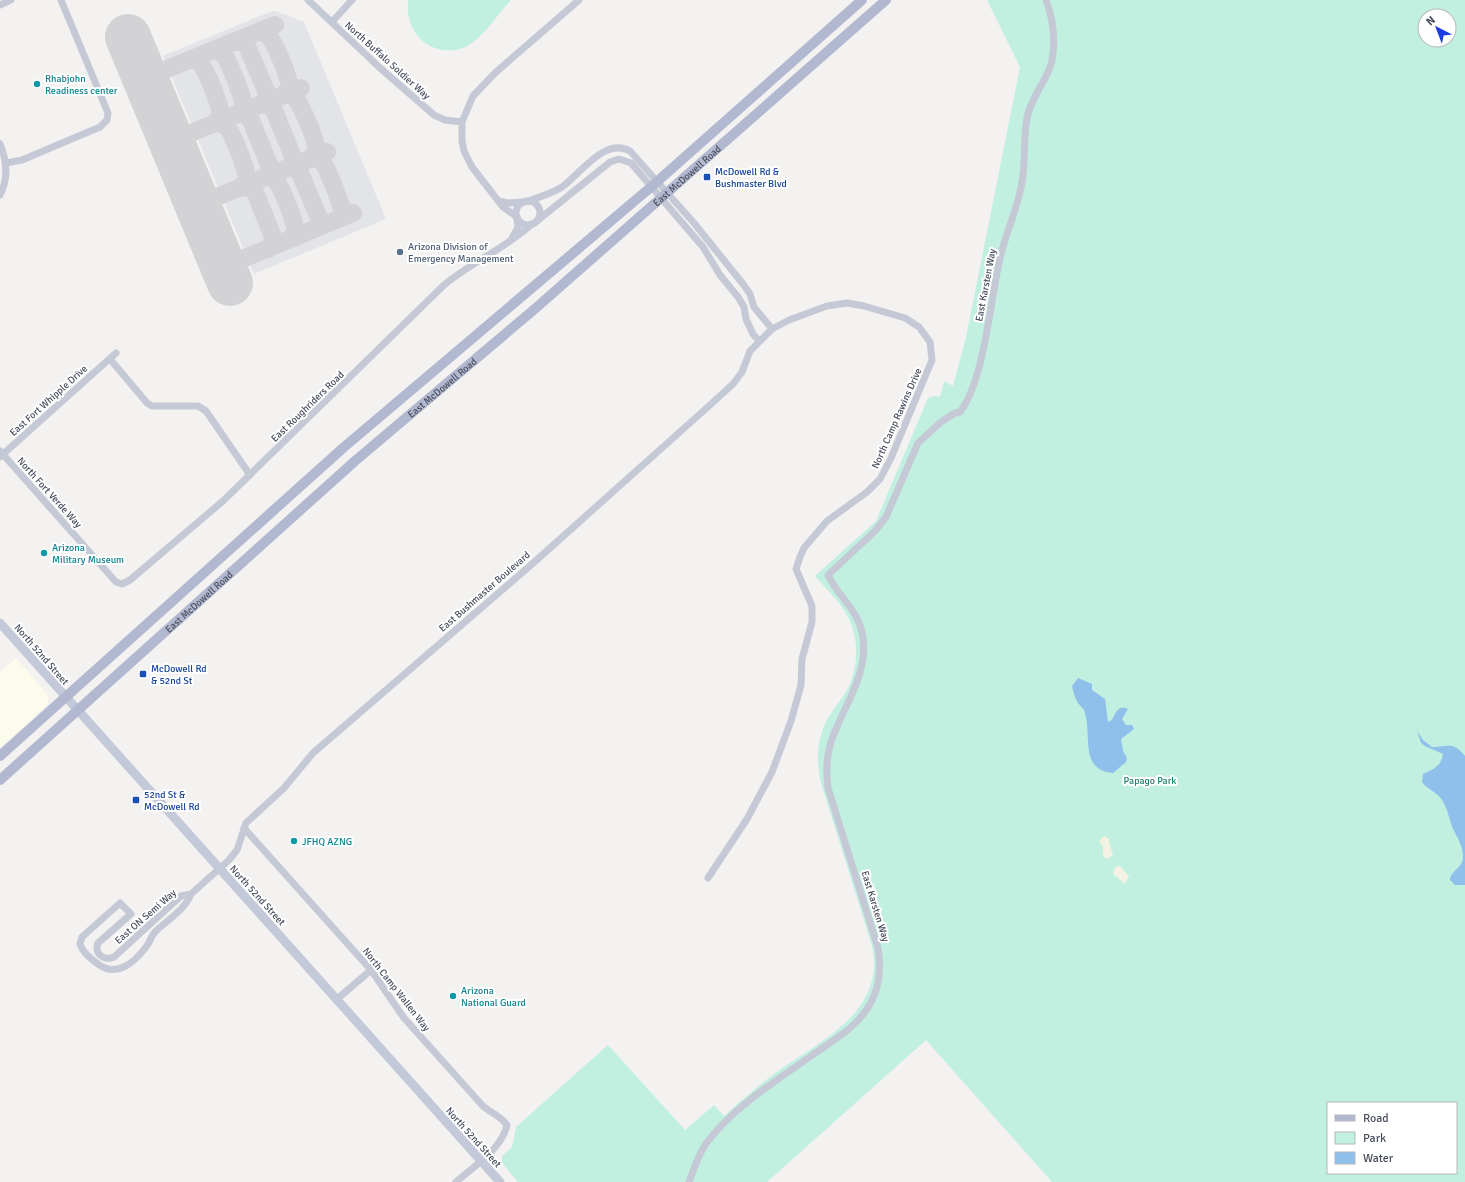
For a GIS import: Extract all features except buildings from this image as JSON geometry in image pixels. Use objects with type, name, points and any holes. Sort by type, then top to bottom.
[{"type":"main road","name":"East McDowell Road","points":[[0,756],[337,454],[654,184],[862,0]]},
{"type":"main road","name":"East McDowell Road","points":[[0,780],[355,462],[537,307],[886,0]]},
{"type":"main road","name":"North 52nd Street","points":[[0,623],[500,1182]]},
{"type":"street","points":[[0,5],[11,0]]},
{"type":"street","points":[[6,163],[22,160],[100,127],[107,120],[108,113],[61,0]]},
{"type":"street","name":"North Buffalo Soldier Way","points":[[308,0],[380,68],[434,115],[445,120],[462,122]]},
{"type":"street","points":[[332,22],[352,0]]},
{"type":"street","points":[[579,0],[495,73],[473,96],[462,122],[462,141],[464,151],[472,166],[502,207],[522,223],[535,223],[601,169],[619,158],[631,163],[654,184],[743,284],[750,294],[754,307],[772,329]]},
{"type":"street","name":"East Karsten Way","points":[[689,1182],[707,1142],[714,1134],[755,1096],[848,1030],[870,1004],[877,987],[880,967],[878,948],[828,788],[827,769],[831,742],[861,671],[864,647],[862,632],[857,617],[833,586],[828,575],[875,531],[886,517],[918,443],[951,415],[960,412],[966,404],[972,390],[984,338],[998,263],[1022,181],[1025,129],[1028,113],[1048,73],[1053,54],[1051,16],[1046,0]]},
{"type":"street","points":[[0,144],[6,163],[5,183],[0,195]]},
{"type":"street","points":[[511,241],[518,228],[517,210],[525,202],[561,188],[598,156],[611,147],[620,146],[630,151],[654,184]]},
{"type":"street","points":[[664,195],[704,247],[720,275],[738,297],[744,308],[746,319],[753,334],[759,341]]},
{"type":"street","points":[[499,201],[508,203],[532,202],[538,207],[540,214],[535,223]]},
{"type":"street","name":"East Roughriders Road","points":[[116,582],[122,584],[130,580],[250,475],[443,286],[462,271],[516,239],[535,223]]},
{"type":"street","name":"North Camp Rawins Drive","points":[[708,878],[748,819],[772,772],[792,721],[801,685],[802,659],[812,622],[812,606],[796,569],[800,557],[804,548],[827,521],[867,492],[880,479],[891,458],[932,360],[930,342],[919,327],[906,318],[864,306],[839,303],[789,320],[772,329]]},
{"type":"street","name":"East Bushmaster Boulevard","points":[[229,860],[237,850],[244,828],[253,815],[284,788],[306,760],[326,741],[531,565],[733,384],[742,372],[750,351],[772,329]]},
{"type":"street","name":"East Fort Whipple Drive","points":[[1,454],[116,353]]},
{"type":"street","points":[[110,359],[152,406],[198,406],[206,411],[250,475]]},
{"type":"street","name":"North Fort Verde Way","points":[[1,454],[116,582]]},
{"type":"street","name":"North Camp Wallen Way","points":[[244,828],[371,970],[404,1018],[482,1105],[488,1111],[502,1117],[507,1125],[505,1135],[493,1150],[456,1182]]},
{"type":"street","name":"East ON Semi Way","points":[[191,894],[188,903],[153,934],[146,947],[122,968],[116,971],[106,969],[83,951],[80,944],[82,937],[120,903],[131,914],[101,940],[96,948],[98,953],[103,958],[114,957],[182,896],[191,894],[229,860]]},
{"type":"street","name":"East ON Semi Way","points":[[114,957],[115,961],[122,968]]},
{"type":"street","points":[[336,1000],[371,970]]},
{"type":"shaded area","points":[[272,11],[276,11],[304,22],[386,219],[254,274],[163,56]]},
{"type":"shaded area","points":[[16,658],[47,694],[48,701],[47,705],[0,748],[0,672]]},
{"type":"green space","points":[[408,0],[511,0],[475,41],[460,49],[441,50],[424,42],[412,27],[408,16]]},
{"type":"green space","name":"Papago Park","points":[[987,0],[1465,0],[1465,1182],[1052,1182],[926,1040],[767,1182],[518,1182],[502,1163],[502,1156],[512,1147],[516,1127],[608,1045],[685,1130],[714,1105],[724,1116],[771,1076],[831,1035],[847,1021],[860,1006],[869,989],[874,969],[872,946],[821,783],[818,763],[819,742],[825,724],[844,695],[853,676],[856,656],[855,636],[845,611],[815,576],[876,521],[928,398],[934,396],[940,397],[944,381],[953,386],[966,337],[1020,67]]},
{"type":"sand","points":[[1104,836],[1109,839],[1109,844],[1113,855],[1107,859],[1103,856],[1103,847],[1099,841]]},
{"type":"sand","points":[[1119,865],[1129,876],[1125,884],[1113,874],[1114,869]]},
{"type":"water","points":[[1078,678],[1092,684],[1092,690],[1105,699],[1108,722],[1112,720],[1116,712],[1120,709],[1128,709],[1122,719],[1126,725],[1132,725],[1134,729],[1121,739],[1123,751],[1127,758],[1126,762],[1113,773],[1102,770],[1095,765],[1091,758],[1084,710],[1077,701],[1072,686]]},
{"type":"water","points":[[1417,731],[1423,740],[1432,747],[1454,747],[1461,751],[1465,756],[1465,885],[1455,885],[1450,880],[1452,874],[1461,864],[1463,853],[1446,807],[1440,797],[1422,782],[1423,774],[1438,765],[1443,754],[1421,743]]},
{"type":"taxiway","points":[[145,78],[275,25]]},
{"type":"taxiway","points":[[258,32],[264,32],[268,36],[284,67],[290,89],[283,95]]},
{"type":"taxiway","points":[[235,41],[241,41],[247,46],[267,93],[266,100],[261,104]]},
{"type":"taxiway","points":[[213,50],[220,51],[225,56],[235,79],[244,107],[238,114]]},
{"type":"taxiway","points":[[190,60],[196,60],[199,62],[213,88],[221,116],[215,123]]},
{"type":"taxiway","points":[[171,141],[301,88]]},
{"type":"taxiway","points":[[283,95],[290,95],[294,97],[301,107],[308,122],[314,137],[316,150],[315,154],[310,159]]},
{"type":"taxiway","points":[[261,104],[269,105],[274,110],[293,157],[293,161],[288,168]]},
{"type":"taxiway","points":[[238,114],[246,115],[251,120],[270,167],[270,171],[265,177]]},
{"type":"taxiway","points":[[215,123],[227,127],[233,137],[245,168],[247,180],[241,187]]},
{"type":"taxiway","points":[[197,205],[327,152]]},
{"type":"taxiway","points":[[310,159],[316,158],[322,161],[331,178],[342,210],[342,215],[336,220]]},
{"type":"taxiway","points":[[288,168],[294,168],[300,173],[319,218],[318,225],[313,230]]},
{"type":"taxiway","points":[[265,177],[274,179],[281,189],[288,204],[296,232],[290,239]]},
{"type":"taxiway","points":[[241,187],[250,188],[255,192],[273,237],[272,243],[268,249]]},
{"type":"taxiway","points":[[223,267],[353,213]]},
{"type":"runway","points":[[128,37],[230,283]]},
{"type":"place","name":"Rhabjohn Readiness center","points":[[37,84]]},
{"type":"place","name":"McDowell Rd & Bushmaster Blvd","points":[[707,177]]},
{"type":"place","name":"Arizona Division of Emergency Management","points":[[400,252]]},
{"type":"place","name":"Arizona Military Museum","points":[[44,553]]},
{"type":"place","name":"McDowell Rd & 52nd St","points":[[143,674]]},
{"type":"place","name":"52nd St & McDowell Rd","points":[[136,800]]},
{"type":"place","name":"JFHQ AZNG","points":[[294,841]]},
{"type":"place","name":"Arizona National Guard","points":[[453,996]]}]
